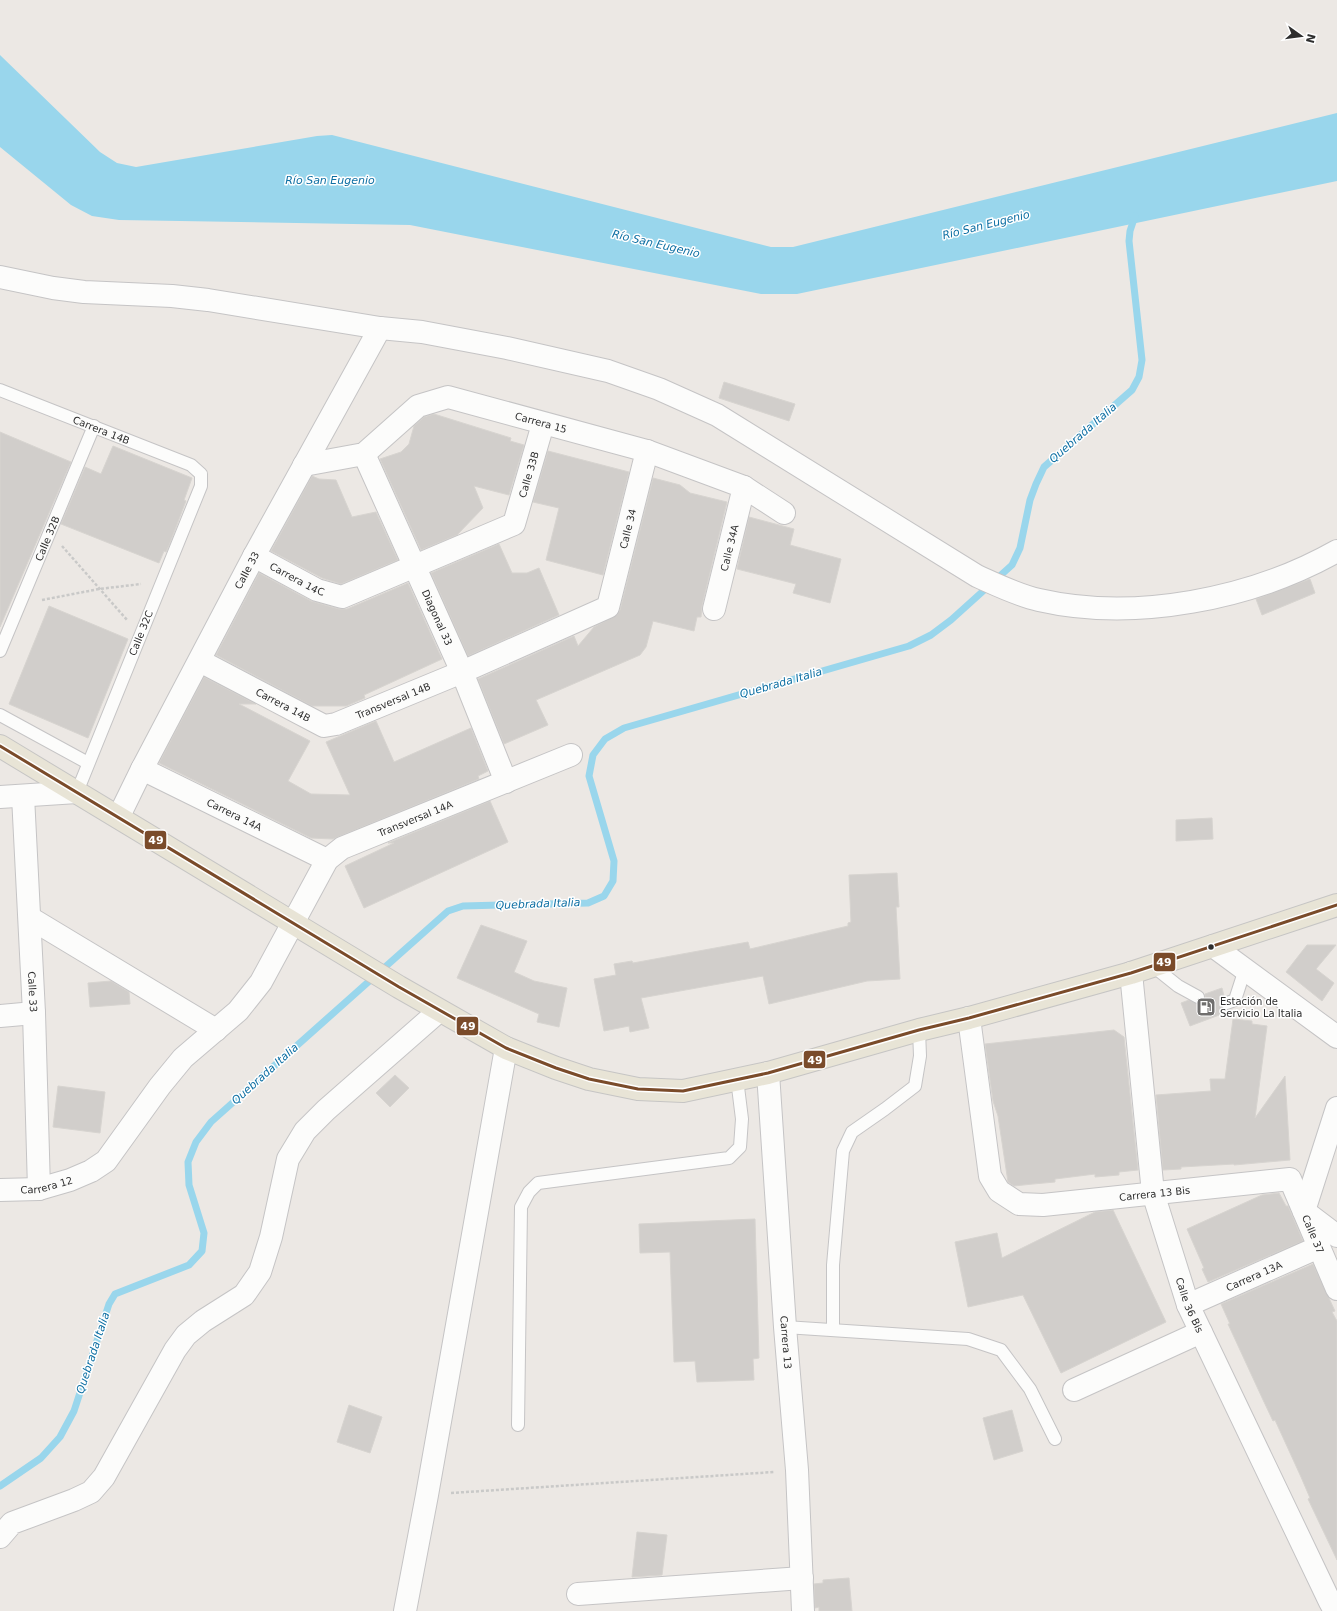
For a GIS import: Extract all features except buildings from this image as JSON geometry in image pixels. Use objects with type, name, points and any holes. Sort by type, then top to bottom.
[{"type":"main road","points":[[0,746],[439,1011],[506,1048],[576,1074],[638,1089],[683,1091],[768,1073],[919,1030],[970,1018],[1131,973],[1337,905]]},
{"type":"street","points":[[0,277],[53,288],[84,292],[172,296],[208,300],[380,328],[422,332],[507,348],[608,372],[659,389],[716,415],[977,576],[1009,591],[1038,600],[1069,606],[1111,608],[1165,605],[1219,597],[1280,578],[1337,551]]},
{"type":"street","name":"Calle 33","points":[[118,816],[254,556],[380,328]]},
{"type":"street","name":"Carrera 15","points":[[364,454],[418,406],[448,397],[647,451],[744,487],[784,513]]},
{"type":"street","name":"Calle 33B","points":[[414,568],[514,524],[543,424]]},
{"type":"street","name":"Calle 34","points":[[608,607],[647,451]]},
{"type":"street","points":[[304,465],[364,454]]},
{"type":"street","name":"Diagonal 33","points":[[364,454],[462,672],[506,782]]},
{"type":"street","name":"Calle 34A","points":[[714,609],[744,487]]},
{"type":"street","name":"Carrera 14C","points":[[254,556],[317,590],[342,597],[414,568]]},
{"type":"street","name":"Transversal 14B","points":[[324,726],[336,724],[462,672],[608,607]]},
{"type":"street","name":"Carrera 14B","points":[[200,661],[324,726]]},
{"type":"street","name":"Transversal 14A","points":[[327,860],[342,848],[571,755]]},
{"type":"street","name":"Carrera 14A","points":[[142,769],[327,860]]},
{"type":"street","points":[[0,797],[77,792]]},
{"type":"street","name":"Calle 33","points":[[23,796],[34,1014],[39,1188]]},
{"type":"street","name":"Carrera 12","points":[[0,1190],[39,1188],[70,1180],[91,1171],[106,1161],[152,1096],[183,1058],[238,1011],[261,982],[327,860]]},
{"type":"street","points":[[30,918],[216,1030]]},
{"type":"street","points":[[1214,946],[1337,1037]]},
{"type":"street","name":"Calle 36 Bis","points":[[1131,973],[1153,1193],[1188,1305],[1330,1606]]},
{"type":"street","points":[[0,1537],[12,1523],[74,1500],[91,1492],[104,1477],[174,1350],[186,1335],[203,1321],[244,1295],[260,1272],[271,1237],[288,1159],[305,1131],[326,1110],[439,1011]]},
{"type":"street","points":[[0,1016],[34,1014]]},
{"type":"street","name":"Carrera 13 Bis","points":[[970,1018],[990,1176],[999,1191],[1018,1204],[1043,1205],[1290,1179]]},
{"type":"street","points":[[405,1611],[506,1048]]},
{"type":"street","name":"Carrera 13","points":[[768,1073],[785,1327],[797,1470],[803,1611]]},
{"type":"street","points":[[1304,1211],[1337,1108]]},
{"type":"street","name":"Calle 37","points":[[1290,1179],[1304,1211],[1328,1242],[1337,1289]]},
{"type":"street","name":"Carrera 13A","points":[[1188,1305],[1328,1242]]},
{"type":"street","points":[[1074,1390],[1201,1332]]},
{"type":"street","points":[[578,1594],[802,1578]]},
{"type":"lane","name":"Carrera 14B","points":[[0,390],[191,464],[201,474]]},
{"type":"lane","name":"Calle 32B","points":[[0,651],[94,426]]},
{"type":"lane","name":"Calle 32C","points":[[77,792],[201,486],[201,474]]},
{"type":"lane","points":[[0,715],[88,763]]},
{"type":"lane","points":[[1153,966],[1178,986],[1198,997]]},
{"type":"lane","points":[[1227,1003],[1234,1000],[1245,969]]},
{"type":"lane","points":[[833,1330],[833,1265],[843,1151],[852,1132],[915,1086],[920,1056],[919,1030]]},
{"type":"lane","points":[[518,1425],[521,1207],[529,1192],[538,1183],[729,1158],[740,1147],[742,1119],[738,1080]]},
{"type":"lane","points":[[785,1327],[968,1339],[1001,1350],[1030,1389],[1054,1439]]},
{"type":"path","points":[[50,532],[140,634]]},
{"type":"path","points":[[20,605],[99,589],[162,582]]},
{"type":"path","points":[[427,1495],[797,1470]]},
{"type":"water","name":"Río San Eugenio","points":[[0,55],[100,152],[117,163],[136,167],[317,136],[332,135],[771,247],[793,247],[1337,113],[1337,181],[797,294],[761,294],[410,225],[119,220],[92,216],[71,205],[0,147]]},
{"type":"waterway","name":"Quebrada Italia","points":[[0,1486],[41,1458],[60,1437],[74,1411],[109,1304],[115,1294],[189,1265],[202,1251],[204,1233],[189,1185],[188,1162],[196,1142],[211,1122],[448,911],[463,906],[588,903],[604,896],[613,881],[614,861],[589,776],[593,755],[605,739],[624,728],[909,646],[931,635],[951,620],[1012,565],[1020,548],[1030,500],[1044,467],[1132,390],[1139,377],[1142,360],[1129,241],[1130,231],[1135,216]]},
{"type":"transit line","name":"49","points":[[0,746],[399,987],[506,1048],[556,1068],[589,1079],[638,1089],[683,1091],[768,1073],[919,1030],[969,1018],[1131,973],[1337,905]]},
{"type":"place","name":"Estación de Servicio La Italia","points":[[1206,1007]]}]
